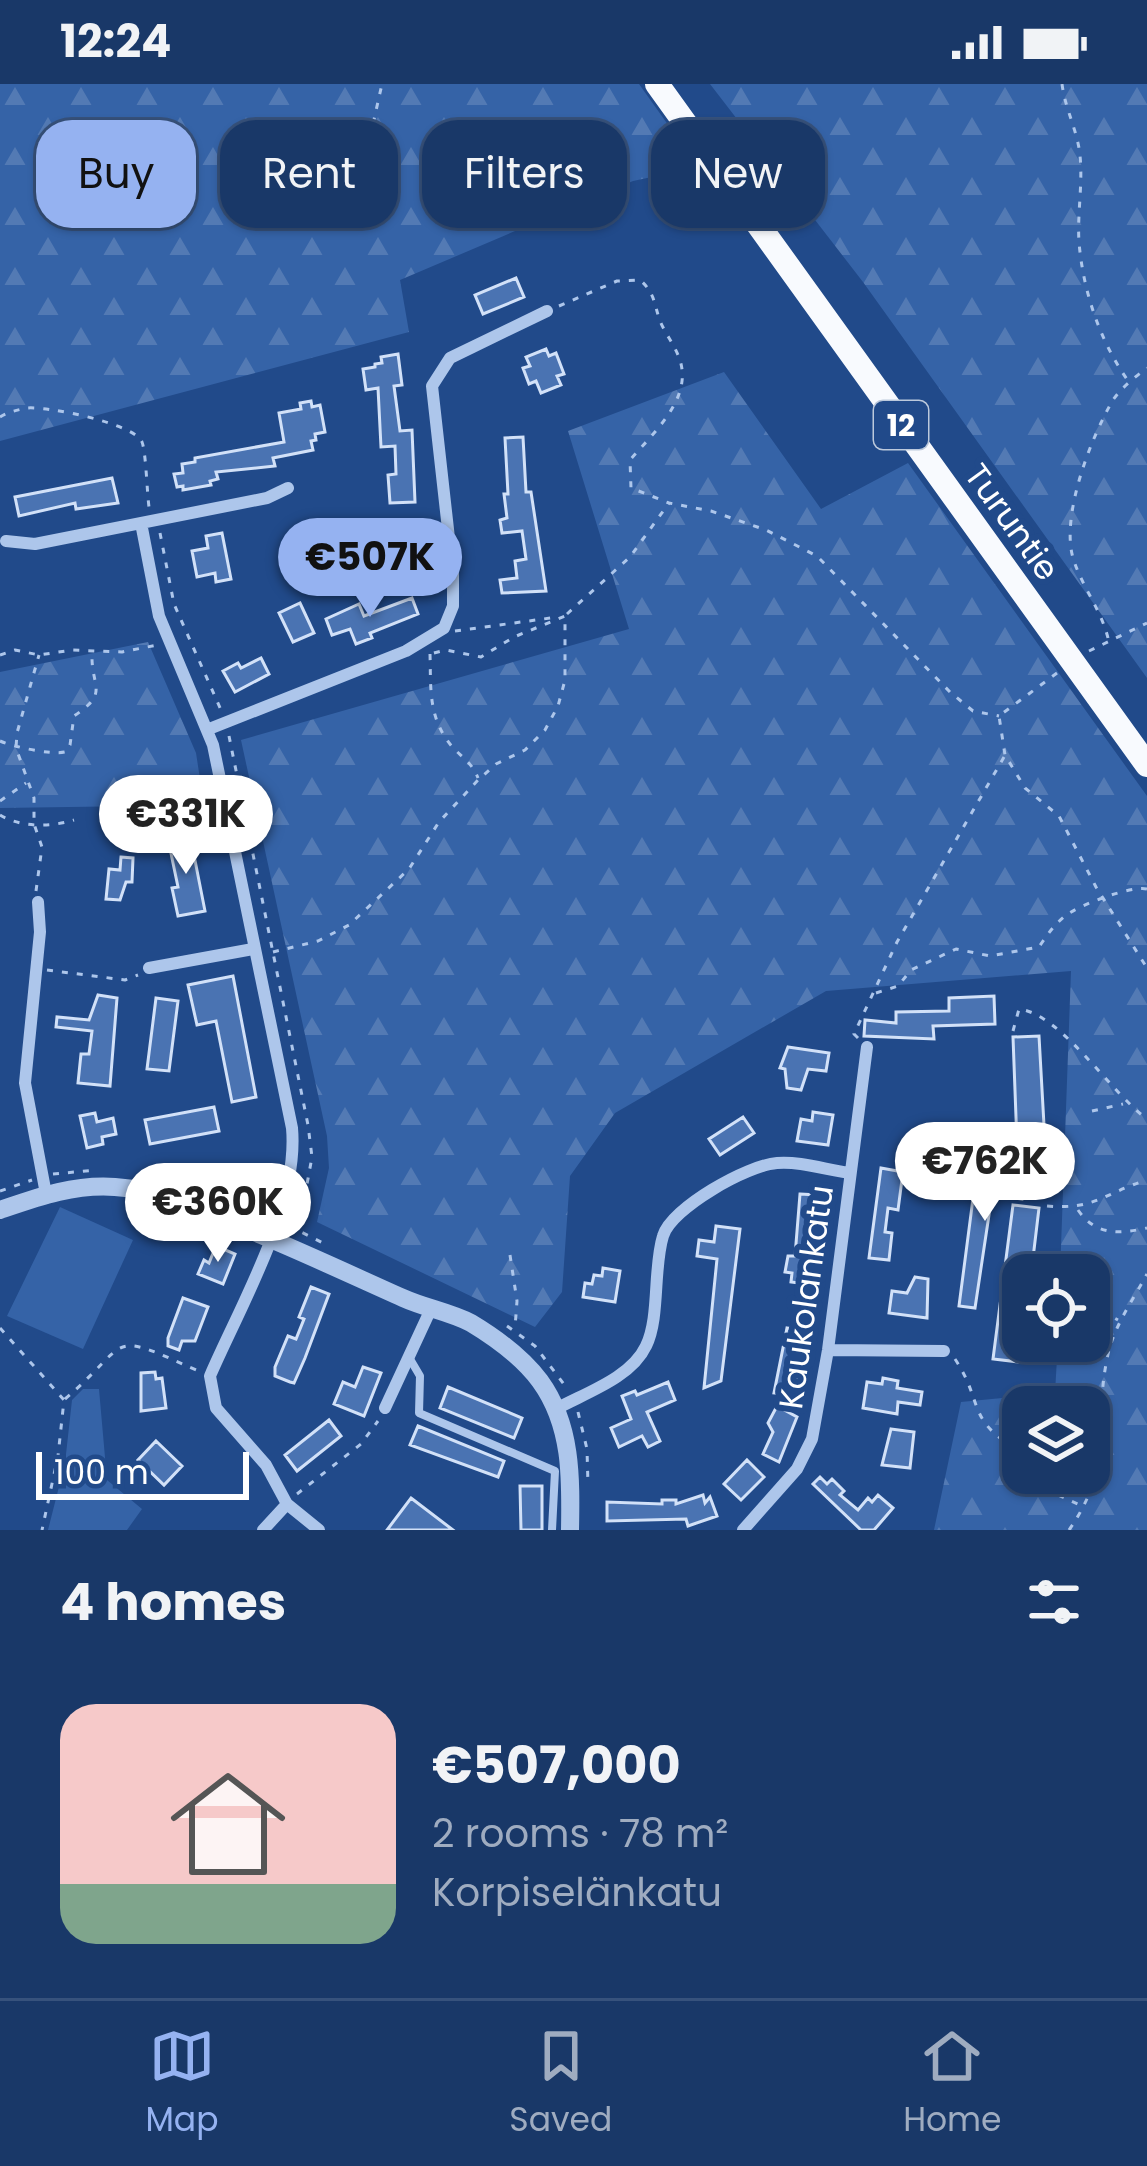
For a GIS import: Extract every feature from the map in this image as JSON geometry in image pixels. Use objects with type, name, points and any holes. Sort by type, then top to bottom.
[{"type":"highway","name":"Turuntie","points":[[657,84],[1147,765]]},
{"type":"street","points":[[209,729],[428,648],[453,606],[432,386],[450,358],[547,311]]},
{"type":"street","points":[[6,541],[35,544],[267,498],[288,488]]},
{"type":"street","points":[[146,522],[151,588],[169,642],[209,729],[295,1161],[269,1238],[210,1376],[216,1408],[266,1465],[287,1504],[319,1530]]},
{"type":"street","points":[[38,902],[26,1102],[46,1194]]},
{"type":"street","points":[[149,968],[254,949]]},
{"type":"street","name":"Kaukolankatu","points":[[743,1530],[805,1456],[817,1418],[867,1047]]},
{"type":"street","points":[[556,1409],[634,1364],[648,1344],[664,1229],[682,1212],[745,1170],[778,1162],[850,1173]]},
{"type":"street","points":[[0,1210],[46,1194],[92,1186],[174,1198],[430,1311],[458,1316],[515,1354],[556,1409],[569,1464],[570,1530]]},
{"type":"street","points":[[385,1408],[430,1311]]},
{"type":"street","points":[[828,1350],[944,1351]]},
{"type":"street","points":[[263,1530],[287,1504]]},
{"type":"lane","points":[[409,1358],[420,1376],[419,1413],[555,1471],[552,1530]]},
{"type":"path","points":[[373,120],[382,84]]},
{"type":"path","points":[[1062,84],[1079,145],[1079,245],[1086,288],[1113,359],[1129,382]]},
{"type":"path","points":[[547,311],[617,281],[640,280],[653,291],[661,323],[680,358],[683,379],[673,410],[630,460],[631,488],[766,530],[818,556],[973,711],[999,716],[1108,640],[1147,623]]},
{"type":"path","points":[[1108,640],[1096,601],[1073,561],[1069,531],[1082,463],[1113,400],[1147,368]]},
{"type":"path","points":[[0,417],[30,407],[56,410],[114,423],[136,434],[143,443],[146,522]]},
{"type":"path","points":[[478,780],[473,765],[449,745],[435,718],[429,701],[428,648],[482,657],[514,637],[565,616],[630,557],[669,503]]},
{"type":"path","points":[[442,630],[565,616]]},
{"type":"path","points":[[272,952],[318,941],[349,925],[409,869],[439,822],[478,780],[496,764],[526,751],[545,730],[565,680],[565,616]]},
{"type":"path","points":[[0,655],[15,650],[39,655],[72,650],[92,654],[169,642]]},
{"type":"path","points":[[0,741],[16,748],[65,752],[74,716],[92,704],[98,692],[92,654]]},
{"type":"path","points":[[38,902],[35,882],[42,847],[34,824],[34,798],[16,748],[39,655]]},
{"type":"path","points":[[999,716],[1005,755],[1024,788],[1059,816],[1147,968]]},
{"type":"path","points":[[867,1047],[854,1034],[896,942],[1005,755]]},
{"type":"path","points":[[0,801],[27,782]]},
{"type":"path","points":[[0,815],[16,823],[47,826],[74,820]]},
{"type":"path","points":[[874,993],[898,986],[911,970],[956,950],[990,956],[1039,947],[1071,911],[1129,888],[1147,889]]},
{"type":"path","points":[[37,969],[125,980],[149,968]]},
{"type":"path","points":[[1013,1031],[1019,1009],[1034,1011],[1097,1066],[1125,1103],[1147,1119]]},
{"type":"path","points":[[1091,1112],[1125,1103]]},
{"type":"path","points":[[1047,1206],[1077,1209],[1147,1180]]},
{"type":"path","points":[[1077,1209],[1088,1224],[1116,1234],[1147,1228]]},
{"type":"path","points":[[510,1256],[517,1301],[515,1330]]},
{"type":"path","points":[[1069,1530],[1098,1472],[1105,1366],[1119,1321],[1147,1274]]},
{"type":"path","points":[[1110,1316],[1119,1321]]},
{"type":"path","points":[[0,1328],[64,1400]]},
{"type":"path","points":[[42,1530],[64,1400],[113,1350],[131,1343],[210,1376]]},
{"type":"path","points":[[944,1351],[958,1362],[981,1419],[1002,1441]]},
{"type":"path","points":[[287,1504],[361,1444],[385,1408]]},
{"type":"path","points":[[1058,1494],[1084,1507]]},
{"type":"green space","points":[[0,84],[639,84],[665,120],[651,120],[651,177],[627,184],[627,120],[422,120],[422,228],[522,228],[400,280],[409,332],[0,441]]},
{"type":"green space","points":[[710,84],[1147,84],[1147,678],[821,228],[825,228],[825,120],[738,120]]},
{"type":"green space","points":[[724,372],[821,509],[908,463],[1147,796],[1147,1530],[934,1530],[961,1402],[1002,1398],[1002,1494],[1110,1494],[1110,1386],[1055,1386],[1057,1362],[1110,1362],[1110,1254],[1061,1254],[1071,971],[826,991],[615,1113],[570,1176],[562,1292],[535,1327],[317,1222],[329,1168],[327,1136],[241,740],[629,629],[568,431]]},
{"type":"green space","points":[[148,642],[196,753],[204,805],[0,808],[0,672]]},
{"type":"green space","points":[[60,1207],[133,1240],[83,1349],[7,1316]]},
{"type":"green space","points":[[83,1389],[99,1389],[107,1480],[142,1509],[127,1530],[48,1530],[65,1463],[72,1400]]},
{"type":"building","points":[[516,278],[524,297],[483,314],[475,295]]},
{"type":"building","points":[[546,349],[549,356],[556,353],[564,374],[557,376],[561,385],[541,393],[536,381],[529,384],[523,368],[530,366],[526,357]]},
{"type":"building","points":[[398,354],[402,385],[394,386],[400,431],[412,430],[415,502],[390,503],[388,475],[396,474],[395,446],[381,447],[378,388],[366,390],[363,369],[382,363],[381,357]]},
{"type":"building","points":[[311,401],[312,407],[320,405],[325,432],[315,434],[313,450],[273,458],[275,466],[216,472],[218,479],[210,481],[211,485],[177,487],[174,474],[183,473],[182,464],[195,462],[195,458],[284,442],[279,413],[301,409],[300,403]]},
{"type":"building","points":[[523,437],[526,492],[531,492],[546,591],[502,593],[500,580],[517,578],[515,561],[526,559],[522,531],[502,533],[500,520],[507,518],[505,438]]},
{"type":"building","points":[[112,478],[118,503],[76,509],[75,503],[19,516],[15,497]]},
{"type":"building","points":[[408,525],[411,555],[370,560],[369,549],[378,547],[378,540],[392,539],[390,527]]},
{"type":"building","points":[[222,533],[231,579],[216,582],[215,573],[197,577],[192,551],[208,548],[206,536]]},
{"type":"building","points":[[412,598],[418,614],[370,633],[372,638],[356,644],[350,629],[332,635],[326,619],[359,604],[364,616]]},
{"type":"building","points":[[300,603],[314,633],[293,642],[279,613]]},
{"type":"building","points":[[261,658],[269,674],[235,692],[223,671]]},
{"type":"building","points":[[190,835],[205,911],[178,916],[172,888],[178,887],[168,839]]},
{"type":"building","points":[[121,857],[133,858],[132,882],[126,882],[120,900],[106,899],[109,869],[120,870]]},
{"type":"building","points":[[233,976],[256,1097],[232,1102],[216,1021],[197,1025],[188,985]]},
{"type":"building","points":[[98,995],[117,998],[110,1086],[78,1083],[81,1054],[89,1054],[92,1031],[56,1027],[57,1017],[89,1020]]},
{"type":"building","points":[[994,996],[995,1024],[933,1026],[934,1039],[864,1036],[865,1020],[896,1023],[896,1012],[949,1011],[949,998]]},
{"type":"building","points":[[156,998],[178,1001],[169,1071],[147,1069]]},
{"type":"building","points":[[1039,1036],[1045,1143],[1017,1144],[1013,1037]]},
{"type":"building","points":[[788,1047],[829,1053],[826,1071],[808,1069],[801,1090],[787,1088],[785,1069],[780,1068]]},
{"type":"building","points":[[214,1107],[219,1131],[150,1144],[145,1120]]},
{"type":"building","points":[[813,1112],[833,1115],[828,1145],[797,1141],[801,1119],[812,1121]]},
{"type":"building","points":[[95,1113],[97,1122],[113,1118],[116,1134],[87,1148],[80,1116]]},
{"type":"building","points":[[743,1117],[754,1133],[720,1155],[709,1139]]},
{"type":"building","points":[[881,1168],[903,1172],[898,1210],[888,1208],[889,1260],[869,1258]]},
{"type":"building","points":[[977,1168],[1026,1174],[1022,1199],[992,1195],[975,1308],[959,1306]]},
{"type":"building","points":[[800,1194],[817,1195],[814,1259],[807,1284],[791,1282],[792,1273],[785,1272],[788,1256],[795,1256]]},
{"type":"building","points":[[1013,1205],[1039,1208],[1034,1254],[1007,1254]]},
{"type":"building","points":[[716,1226],[740,1229],[721,1381],[704,1388],[717,1259],[697,1256],[699,1240],[714,1242]]},
{"type":"building","points":[[216,1246],[235,1254],[223,1284],[198,1274]]},
{"type":"building","points":[[603,1268],[620,1271],[615,1302],[583,1297],[585,1283],[592,1284],[594,1275],[602,1276]]},
{"type":"building","points":[[915,1277],[928,1279],[927,1318],[889,1313],[892,1291],[907,1293]]},
{"type":"building","points":[[311,1287],[329,1294],[294,1383],[275,1376],[275,1367],[288,1336],[296,1339]]},
{"type":"building","points":[[1002,1290],[1002,1360],[993,1359]]},
{"type":"building","points":[[183,1298],[208,1307],[195,1341],[182,1341],[179,1350],[168,1346],[168,1338]]},
{"type":"building","points":[[787,1328],[803,1330],[796,1395],[774,1393]]},
{"type":"building","points":[[363,1367],[381,1373],[364,1416],[334,1404],[343,1382],[355,1387]]},
{"type":"building","points":[[155,1372],[156,1379],[162,1378],[166,1408],[141,1411],[141,1373]]},
{"type":"building","points":[[883,1378],[898,1381],[897,1388],[922,1392],[920,1405],[898,1402],[897,1414],[863,1408],[867,1382],[882,1384]]},
{"type":"building","points":[[668,1382],[675,1400],[647,1412],[660,1441],[648,1447],[642,1436],[619,1447],[611,1428],[631,1419],[622,1396]]},
{"type":"building","points":[[448,1387],[522,1418],[514,1438],[440,1408]]},
{"type":"building","points":[[777,1406],[797,1417],[779,1462],[763,1454],[773,1432],[768,1423]]},
{"type":"building","points":[[329,1420],[341,1436],[297,1471],[285,1455]]},
{"type":"building","points":[[418,1426],[504,1461],[498,1477],[410,1445]]},
{"type":"building","points":[[891,1429],[914,1432],[910,1468],[882,1465]]},
{"type":"building","points":[[156,1441],[182,1466],[164,1485],[138,1460]]},
{"type":"building","points":[[747,1460],[764,1477],[741,1500],[724,1484]]},
{"type":"building","points":[[820,1477],[827,1484],[832,1479],[844,1491],[840,1495],[858,1510],[878,1495],[893,1508],[874,1530],[861,1530],[813,1484]]},
{"type":"building","points":[[520,1486],[542,1486],[542,1530],[521,1530]]},
{"type":"building","points":[[703,1495],[705,1503],[710,1497],[717,1516],[688,1526],[686,1519],[607,1521],[607,1502],[676,1500],[676,1504]]},
{"type":"building","points":[[411,1498],[453,1530],[387,1530]]}]
